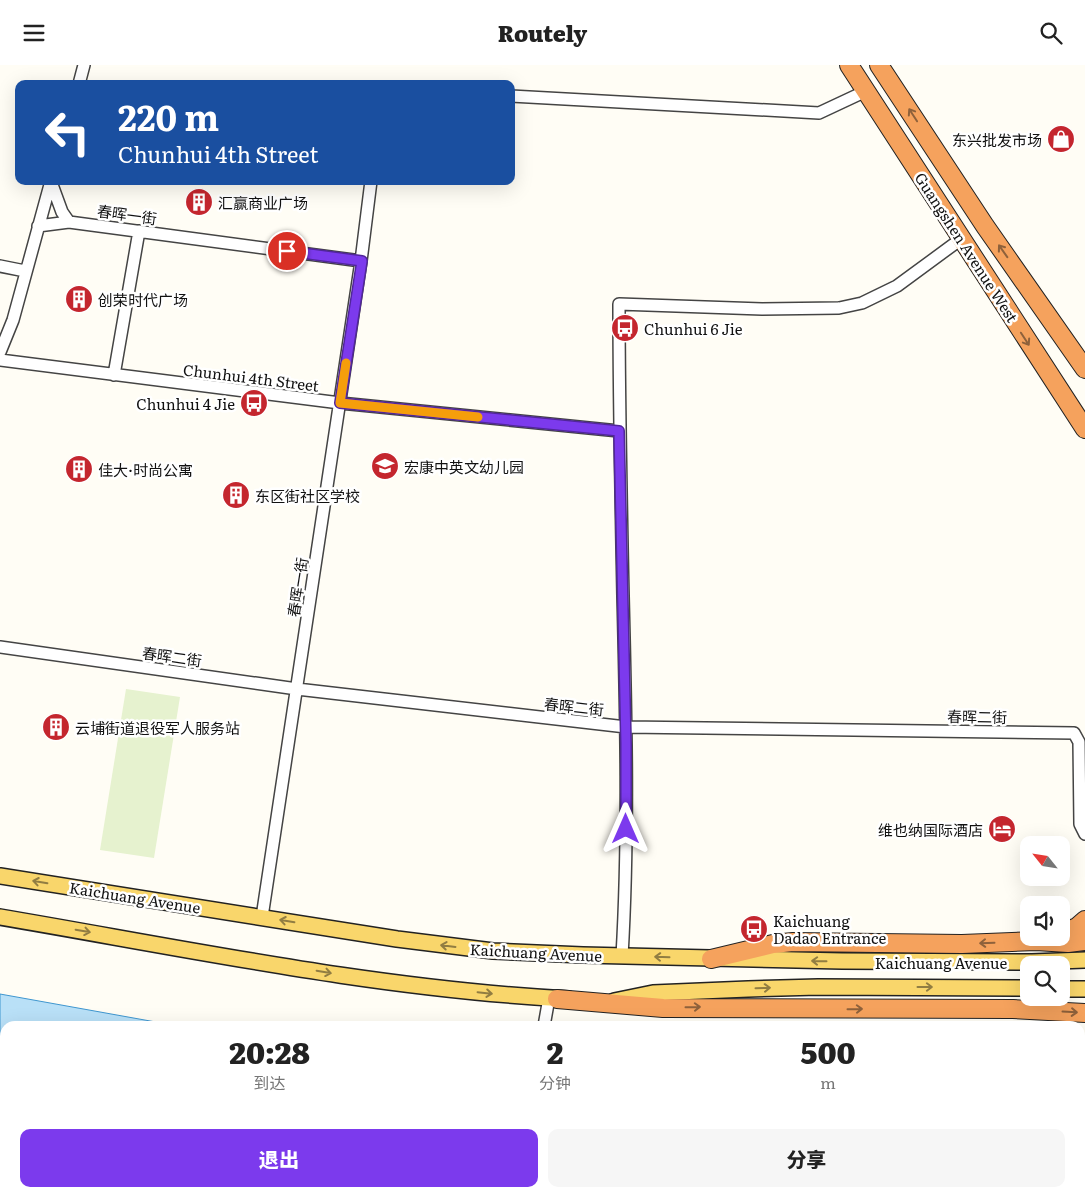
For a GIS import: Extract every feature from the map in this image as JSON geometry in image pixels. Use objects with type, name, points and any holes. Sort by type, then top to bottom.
[{"type":"highway","name":"Guangshen Avenue West","points":[[849,65],[1085,429]]},
{"type":"highway","name":"Guangshen Avenue West","points":[[879,65],[985,226],[1085,369]]},
{"type":"highway","points":[[1070,930],[1085,921]]},
{"type":"highway","points":[[711,959],[773,944],[793,942],[962,943],[1020,940]]},
{"type":"highway","points":[[1070,943],[1085,941]]},
{"type":"highway","points":[[553,999],[663,1008],[1004,1009],[1085,1013]]},
{"type":"main road","name":"Kaichuang Avenue","points":[[0,876],[397,939],[493,951],[711,959],[1014,962],[1081,960]]},
{"type":"main road","name":"Kaichuang Avenue","points":[[0,917],[346,976],[452,990],[553,999],[610,1002],[653,993],[818,987],[1020,988]]},
{"type":"main road","points":[[1070,989],[1083,989]]},
{"type":"street","points":[[80,80],[84,65]]},
{"type":"street","points":[[515,96],[819,113],[866,91]]},
{"type":"street","points":[[0,352],[13,320],[50,185]]},
{"type":"street","points":[[52,185],[62,212],[69,222]]},
{"type":"street","name":"春晖一街","points":[[262,917],[362,261],[371,185]]},
{"type":"street","name":"春晖一街","points":[[38,226],[69,222],[362,261]]},
{"type":"street","points":[[114,375],[139,231]]},
{"type":"street","points":[[622,956],[625,885],[626,727],[619,431],[619,304],[772,309],[840,308],[862,303],[897,286],[961,239]]},
{"type":"street","points":[[0,266],[25,271]]},
{"type":"street","name":"Chunhui 4th Street","points":[[0,360],[340,403],[619,431]]},
{"type":"street","name":"春晖二街","points":[[0,647],[297,689],[626,727],[1074,733],[1079,742],[1080,824],[1085,834]]},
{"type":"street","points":[[546,1021],[553,999]]},
{"type":"green space","points":[[126,689],[180,697],[154,858],[100,850]]},
{"type":"water","points":[[0,994],[150,1021],[0,1021]]},
{"type":"slow traffic","points":[[346,363],[340,403],[478,417]]},
{"type":"place","name":"东兴批发市场","points":[[1061,139]]},
{"type":"place","name":"汇赢商业广场","points":[[199,202]]},
{"type":"place","name":"创荣时代广场","points":[[79,299]]},
{"type":"place","name":"Chunhui 6 Jie","points":[[625,328]]},
{"type":"place","name":"Chunhui 4 Jie","points":[[254,403]]},
{"type":"place","name":"宏康中英文幼儿园","points":[[385,466]]},
{"type":"place","name":"佳大·时尚公寓","points":[[79,469]]},
{"type":"place","name":"东区街社区学校","points":[[236,495]]},
{"type":"place","name":"云埔街道退役军人服务站","points":[[56,727]]},
{"type":"place","name":"维也纳国际酒店","points":[[1002,829]]},
{"type":"place","name":"Kaichuang Dadao Entrance","points":[[754,929]]},
{"type":"route","points":[[287,251],[362,261],[340,403],[619,431],[626,829]]}]
